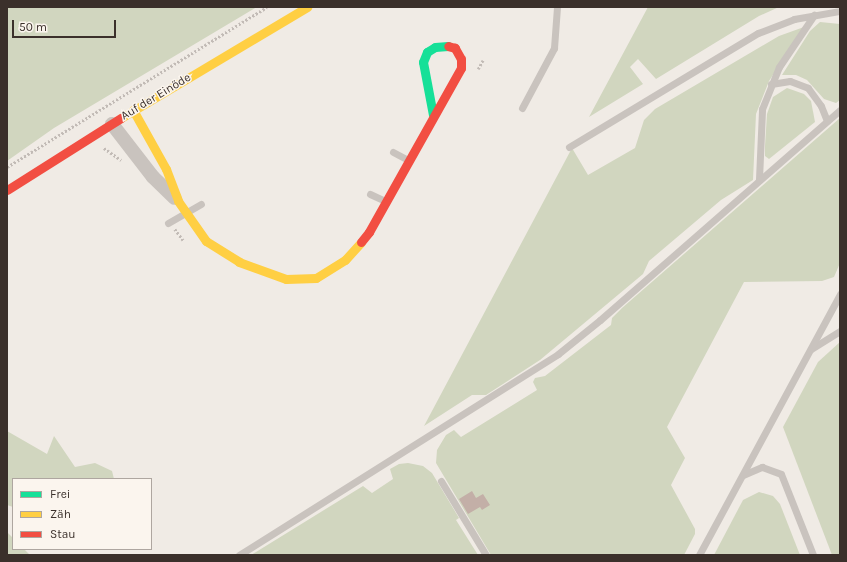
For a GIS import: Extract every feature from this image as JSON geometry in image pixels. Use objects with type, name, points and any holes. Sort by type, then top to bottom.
[{"type":"street","name":"Auf der Einöde","points":[[7,190],[134,110],[307,7]]},
{"type":"street","points":[[112,124],[153,177],[178,201],[206,241],[239,262],[286,279],[316,278],[345,260],[369,232],[433,115],[461,68],[461,59],[455,48],[446,45],[427,52],[423,62],[433,115]]},
{"type":"street","points":[[134,110],[166,170],[178,201]]},
{"type":"lane","points":[[522,108],[554,48],[557,7]]},
{"type":"lane","points":[[569,147],[758,33],[776,24],[814,14],[840,11]]},
{"type":"lane","points":[[759,179],[762,109],[771,84],[791,48],[814,14]]},
{"type":"lane","points":[[771,84],[790,81],[808,88],[821,106],[827,121]]},
{"type":"lane","points":[[239,555],[558,354],[600,320],[759,179],[840,110]]},
{"type":"lane","points":[[393,152],[408,160]]},
{"type":"lane","points":[[370,194],[385,202]]},
{"type":"lane","points":[[169,223],[201,204]]},
{"type":"lane","points":[[699,555],[840,294]]},
{"type":"lane","points":[[810,350],[840,332]]},
{"type":"lane","points":[[742,477],[752,469],[762,467],[781,474],[813,555]]},
{"type":"lane","points":[[441,481],[486,555]]},
{"type":"path","points":[[7,167],[267,7]]},
{"type":"path","points":[[475,74],[483,60]]},
{"type":"path","points":[[83,119],[101,146],[126,163]]},
{"type":"path","points":[[169,223],[185,241]]},
{"type":"green space","points":[[7,7],[257,7],[54,128],[7,161]]},
{"type":"green space","points":[[648,7],[779,7],[759,16],[656,79],[638,59],[630,67],[643,84],[589,117]]},
{"type":"green space","points":[[820,22],[840,24],[840,100],[836,103],[824,99],[807,80],[796,75],[782,75],[810,31]]},
{"type":"green space","points":[[804,27],[769,81],[756,114],[753,180],[721,200],[649,261],[643,274],[540,360],[486,395],[472,395],[424,426],[572,148],[588,175],[635,148],[644,120],[655,109],[779,36]]},
{"type":"green space","points":[[787,88],[804,94],[811,101],[815,122],[769,159],[765,156],[767,114],[773,97]]},
{"type":"green space","points":[[840,118],[840,263],[834,277],[822,281],[744,282],[667,427],[685,458],[671,485],[695,529],[695,534],[684,555],[491,555],[436,463],[437,450],[446,435],[454,430],[461,437],[537,390],[533,382],[535,378],[545,376],[611,325],[612,318],[622,308]]},
{"type":"green space","points":[[840,342],[840,555],[832,555],[783,427],[818,362]]},
{"type":"green space","points":[[7,431],[47,454],[54,436],[75,467],[95,463],[112,471],[114,478],[12,478],[12,507],[7,505]]},
{"type":"green space","points":[[408,463],[423,466],[432,473],[459,518],[456,520],[478,555],[251,555],[363,486],[372,493],[393,479],[390,469],[399,464]]},
{"type":"green space","points":[[759,492],[773,496],[780,504],[800,555],[714,555],[743,500]]},
{"type":"green space","points":[[7,532],[12,537],[12,550],[25,550],[30,555],[7,555]]},
{"type":"building","points":[[472,491],[476,498],[483,494],[490,505],[482,510],[480,507],[468,514],[459,499]]},
{"type":"traffic: fast","points":[[433,115],[423,62],[427,52],[435,47],[448,46]]},
{"type":"traffic: slow","points":[[121,118],[307,7]]},
{"type":"traffic: slow","points":[[133,110],[166,169],[178,201],[206,241],[239,262],[286,279],[316,278],[345,260],[361,242]]},
{"type":"traffic: jam","points":[[361,242],[369,232],[461,68],[461,59],[455,48],[448,46]]},
{"type":"traffic: jam","points":[[7,190],[121,118]]}]
